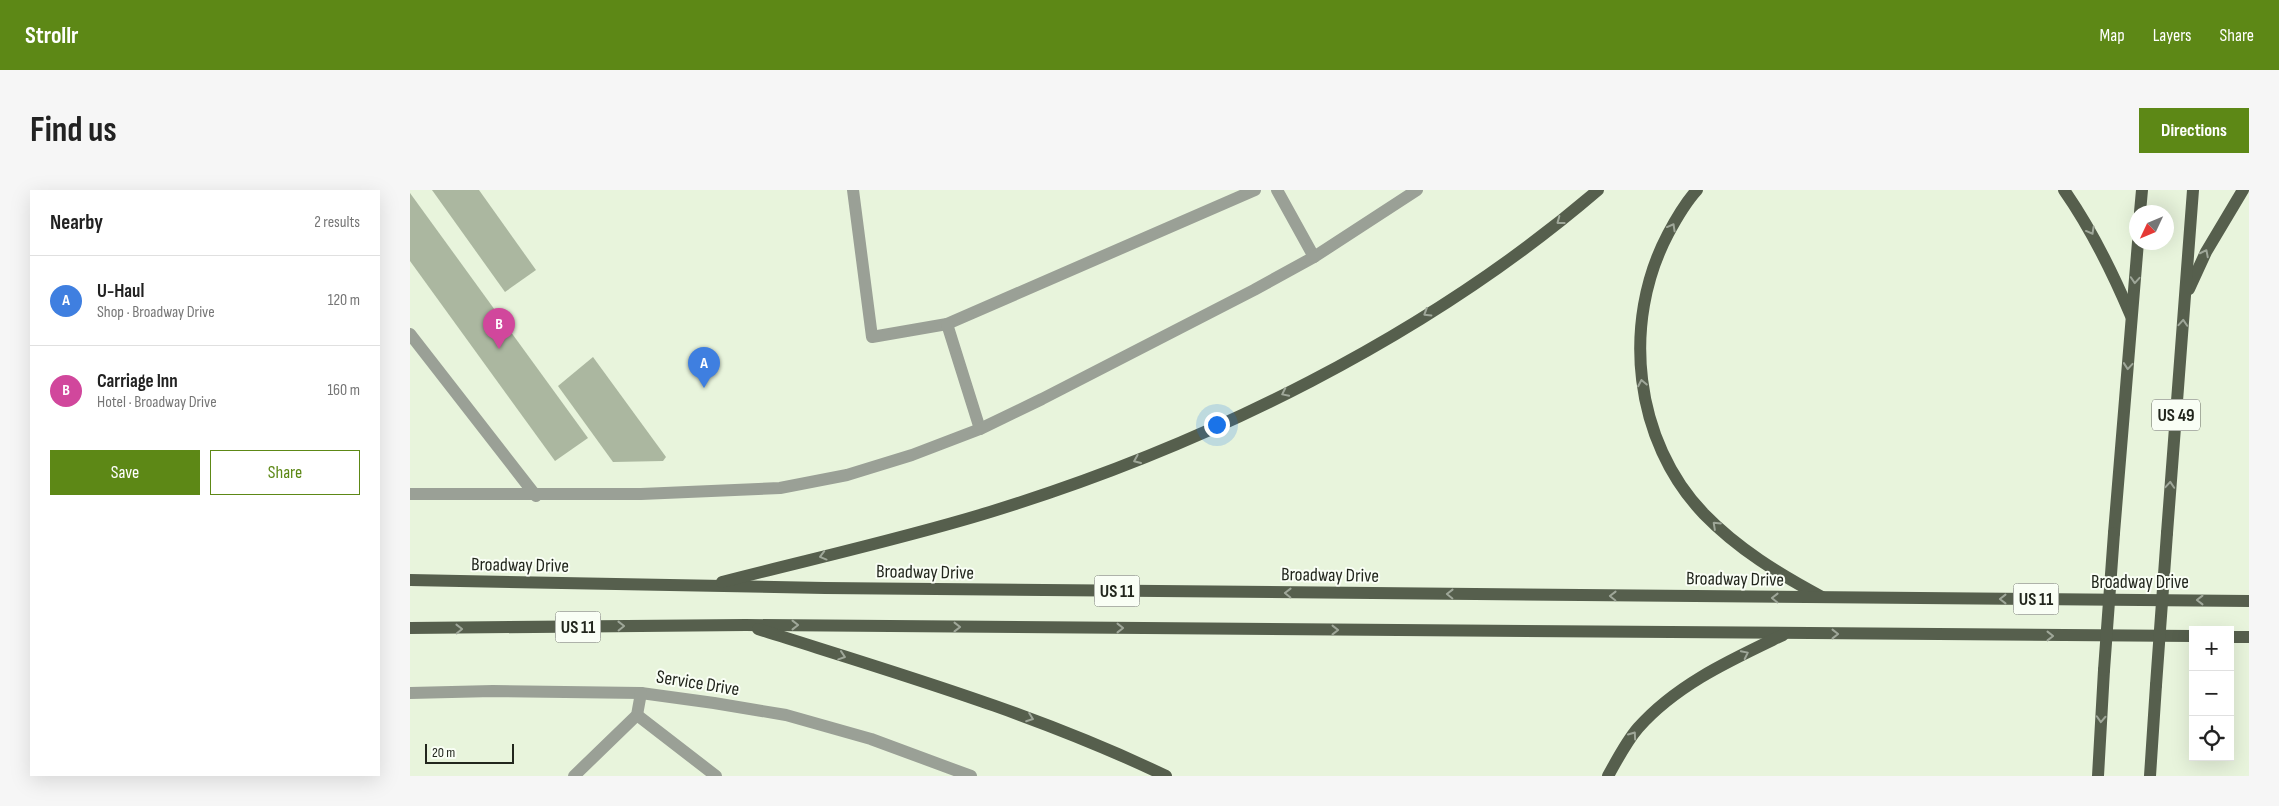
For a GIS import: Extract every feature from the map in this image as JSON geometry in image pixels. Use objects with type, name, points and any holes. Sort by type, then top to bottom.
[{"type":"main road","points":[[707,586],[990,512],[1110,472],[1213,428],[1317,378],[1404,328],[1495,270],[1598,190]]},
{"type":"main road","points":[[1697,190],[1686,203],[1660,249],[1649,278],[1642,311],[1640,369],[1645,399],[1655,434],[1683,488],[1704,513],[1753,556],[1782,576],[1824,598]]},
{"type":"main road","points":[[2064,190],[2085,220],[2103,252],[2132,318]]},
{"type":"main road","points":[[2141,205],[2142,190]]},
{"type":"main road","name":"US 49","points":[[2150,776],[2193,190]]},
{"type":"main road","points":[[2185,298],[2206,252],[2243,190]]},
{"type":"main road","name":"US 49","points":[[2098,776],[2114,533],[2137,250]]},
{"type":"main road","name":"Broadway Drive","points":[[410,580],[707,586],[2249,601]]},
{"type":"main road","points":[[746,625],[993,704],[1077,736],[1166,776]]},
{"type":"main road","name":"US 11","points":[[410,628],[746,625],[2189,636]]},
{"type":"main road","points":[[1608,776],[1638,728],[1659,707],[1698,679],[1786,634]]},
{"type":"main road","points":[[2234,637],[2249,637]]},
{"type":"street","points":[[853,190],[872,337],[947,324],[1254,190]]},
{"type":"street","points":[[1277,190],[1314,257]]},
{"type":"street","points":[[410,494],[536,496],[780,488],[847,475],[912,455],[980,429],[1087,377],[1314,257],[1416,190]]},
{"type":"street","points":[[947,324],[980,429]]},
{"type":"street","points":[[410,334],[536,496]]},
{"type":"street","name":"Service Drive","points":[[410,693],[493,691],[641,693],[786,715],[871,739],[971,776]]},
{"type":"street","points":[[574,776],[637,715],[641,693]]},
{"type":"street","points":[[637,715],[716,776]]},
{"type":"building","points":[[432,190],[479,190],[536,270],[505,292]]},
{"type":"building","points":[[410,193],[588,438],[555,461],[410,261]]},
{"type":"building","points":[[593,357],[666,457],[663,461],[613,462],[558,386]]},
{"type":"place","name":"Carriage Inn","points":[[499,349]]},
{"type":"place","name":"U-Haul","points":[[704,388]]}]
